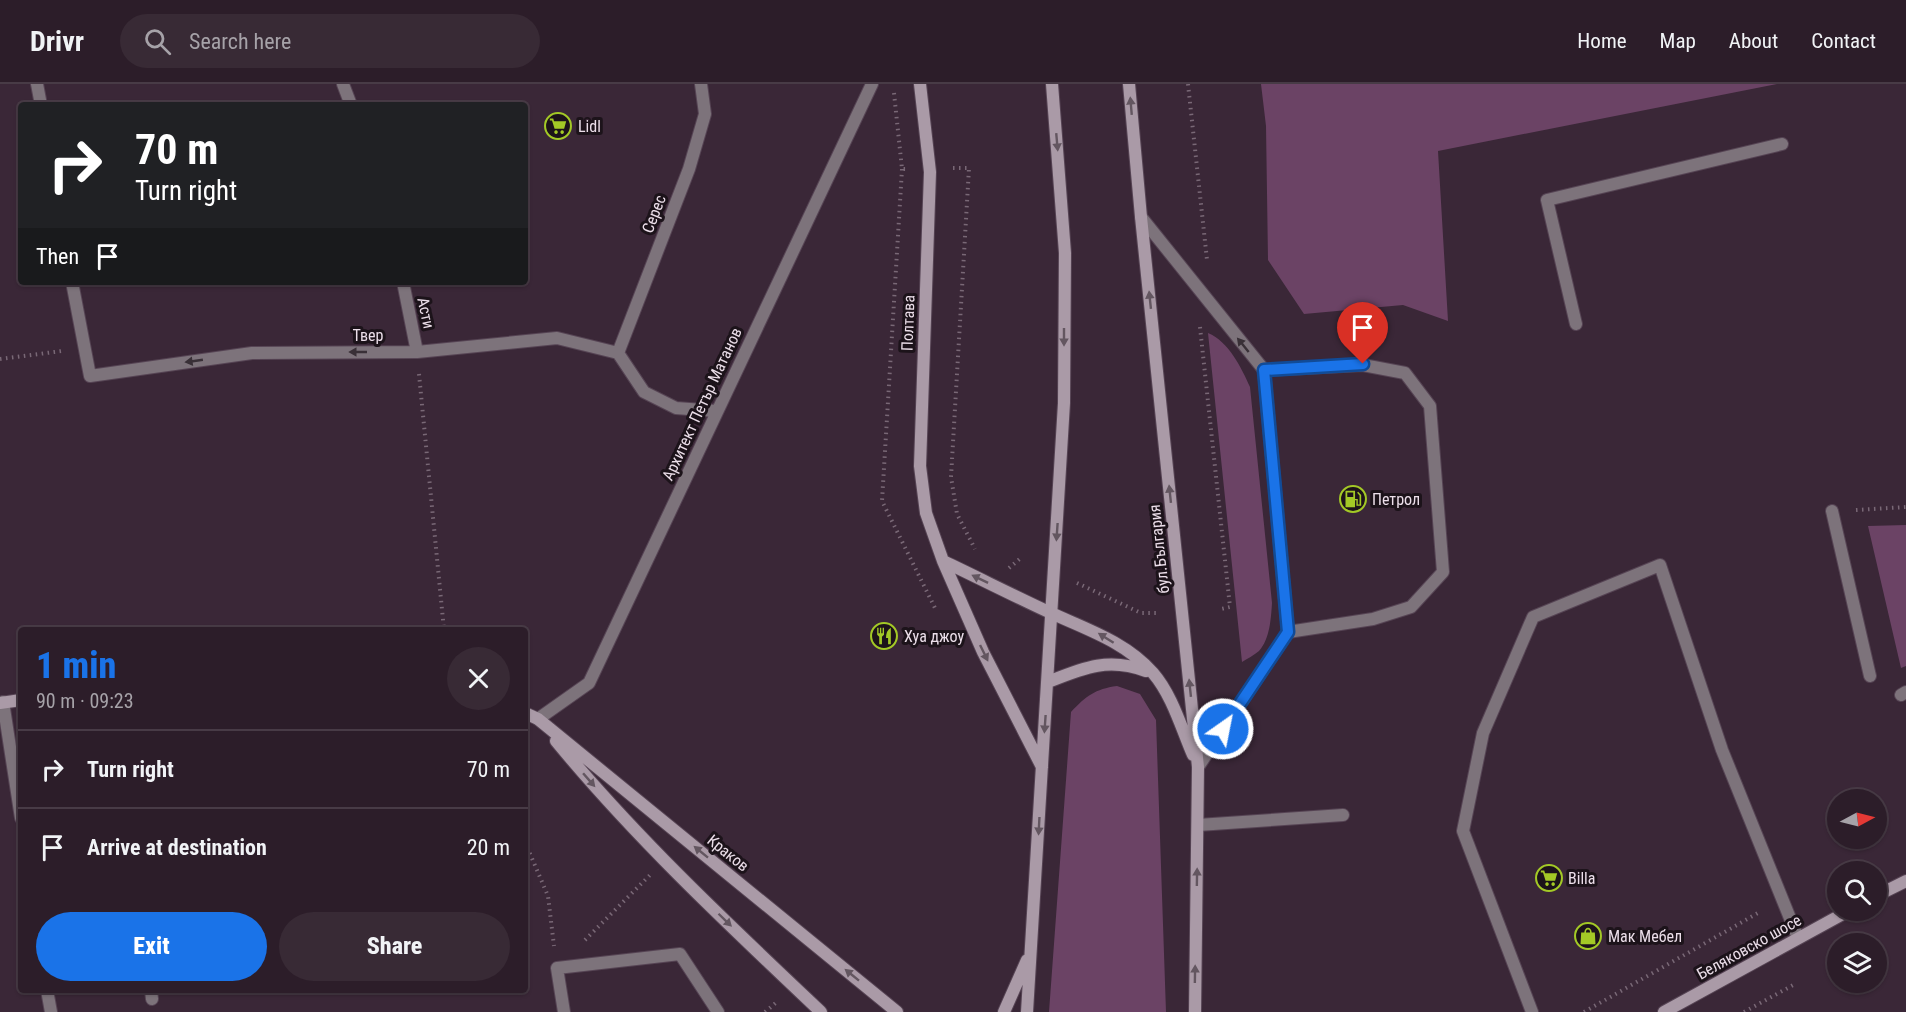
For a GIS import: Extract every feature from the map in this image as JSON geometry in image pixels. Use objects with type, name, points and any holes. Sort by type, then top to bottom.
[{"type":"main road","name":"Полтава","points":[[920,84],[930,172],[920,466],[926,513],[943,561],[983,652],[1042,767]]},
{"type":"main road","points":[[1027,1012],[1064,403],[1065,253],[1052,84]]},
{"type":"main road","name":"бул.България","points":[[1129,84],[1198,767],[1195,1012]]},
{"type":"main road","points":[[943,561],[1097,632],[1135,656],[1153,673],[1168,695],[1198,767]]},
{"type":"main road","points":[[1048,682],[1085,667],[1110,663],[1130,665],[1153,673]]},
{"type":"main road","points":[[2,702],[18,700]]},
{"type":"main road","name":"Краков","points":[[528,714],[538,719],[897,1012]]},
{"type":"main road","name":"Краков","points":[[538,719],[588,781],[664,861],[821,1012]]},
{"type":"main road","points":[[1887,890],[1906,881]]},
{"type":"main road","name":"Беляковско шосе","points":[[1664,1012],[1830,921]]},
{"type":"main road","points":[[1004,1012],[1031,950]]},
{"type":"street","points":[[37,84],[40,102]]},
{"type":"street","points":[[343,84],[350,102]]},
{"type":"street","name":"Серес","points":[[618,353],[689,169],[705,114],[701,84]]},
{"type":"street","name":"Архитект Петър Матанов","points":[[538,719],[589,683],[872,84]]},
{"type":"street","points":[[1576,324],[1547,200],[1782,144]]},
{"type":"street","points":[[1141,217],[1264,370],[1288,632],[1198,767]]},
{"type":"street","name":"Твер","points":[[73,285],[90,376],[252,353],[417,351],[557,338],[618,353]]},
{"type":"street","name":"Асти","points":[[403,285],[417,351]]},
{"type":"street","points":[[618,353],[644,392],[676,408],[716,411]]},
{"type":"street","points":[[1264,370],[1363,364],[1405,374],[1430,406],[1443,572],[1411,607],[1373,620],[1288,632]]},
{"type":"street","points":[[1832,511],[1869,676]]},
{"type":"street","points":[[1532,1012],[1462,831],[1483,733],[1533,617],[1660,565],[1722,750],[1798,938]]},
{"type":"street","points":[[2,702],[18,800]]},
{"type":"street","points":[[1198,825],[1343,815]]},
{"type":"street","points":[[564,1012],[556,968],[680,954],[718,1012]]},
{"type":"street","points":[[48,993],[51,1012]]},
{"type":"path","points":[[1188,84],[1207,258],[1200,332],[1230,607],[1221,609]]},
{"type":"path","points":[[0,359],[84,348]]},
{"type":"path","points":[[417,351],[444,627]]},
{"type":"path","points":[[1832,511],[1906,507]]},
{"type":"path","points":[[1006,570],[1022,557]]},
{"type":"path","points":[[1077,583],[1141,614],[1160,613]]},
{"type":"path","points":[[528,849],[548,896],[556,968]]},
{"type":"path","points":[[556,968],[664,861]]},
{"type":"path","points":[[1584,1012],[1758,913]]},
{"type":"path","points":[[1744,1012],[1795,984]]},
{"type":"shaded area","points":[[1261,84],[1777,84],[1438,151],[1448,321],[1403,305],[1304,314],[1268,260],[1266,126]]},
{"type":"shaded area","points":[[1208,333],[1228,349],[1250,387],[1272,603],[1266,641],[1259,651],[1242,662]]},
{"type":"shaded area","points":[[1906,525],[1906,666],[1901,668],[1868,526]]},
{"type":"shaded area","points":[[1117,686],[1140,694],[1156,720],[1166,1012],[1049,1012],[1071,712],[1091,694]]},
{"type":"place","name":"Lidl","points":[[558,126]]},
{"type":"place","name":"Петрол","points":[[1353,499]]},
{"type":"place","name":"Хуа джоу","points":[[884,636]]},
{"type":"place","name":"Billa","points":[[1549,878]]},
{"type":"place","name":"Мак Мебел","points":[[1588,936]]},
{"type":"route","points":[[1223,729],[1288,632],[1264,370],[1363,364]]}]
